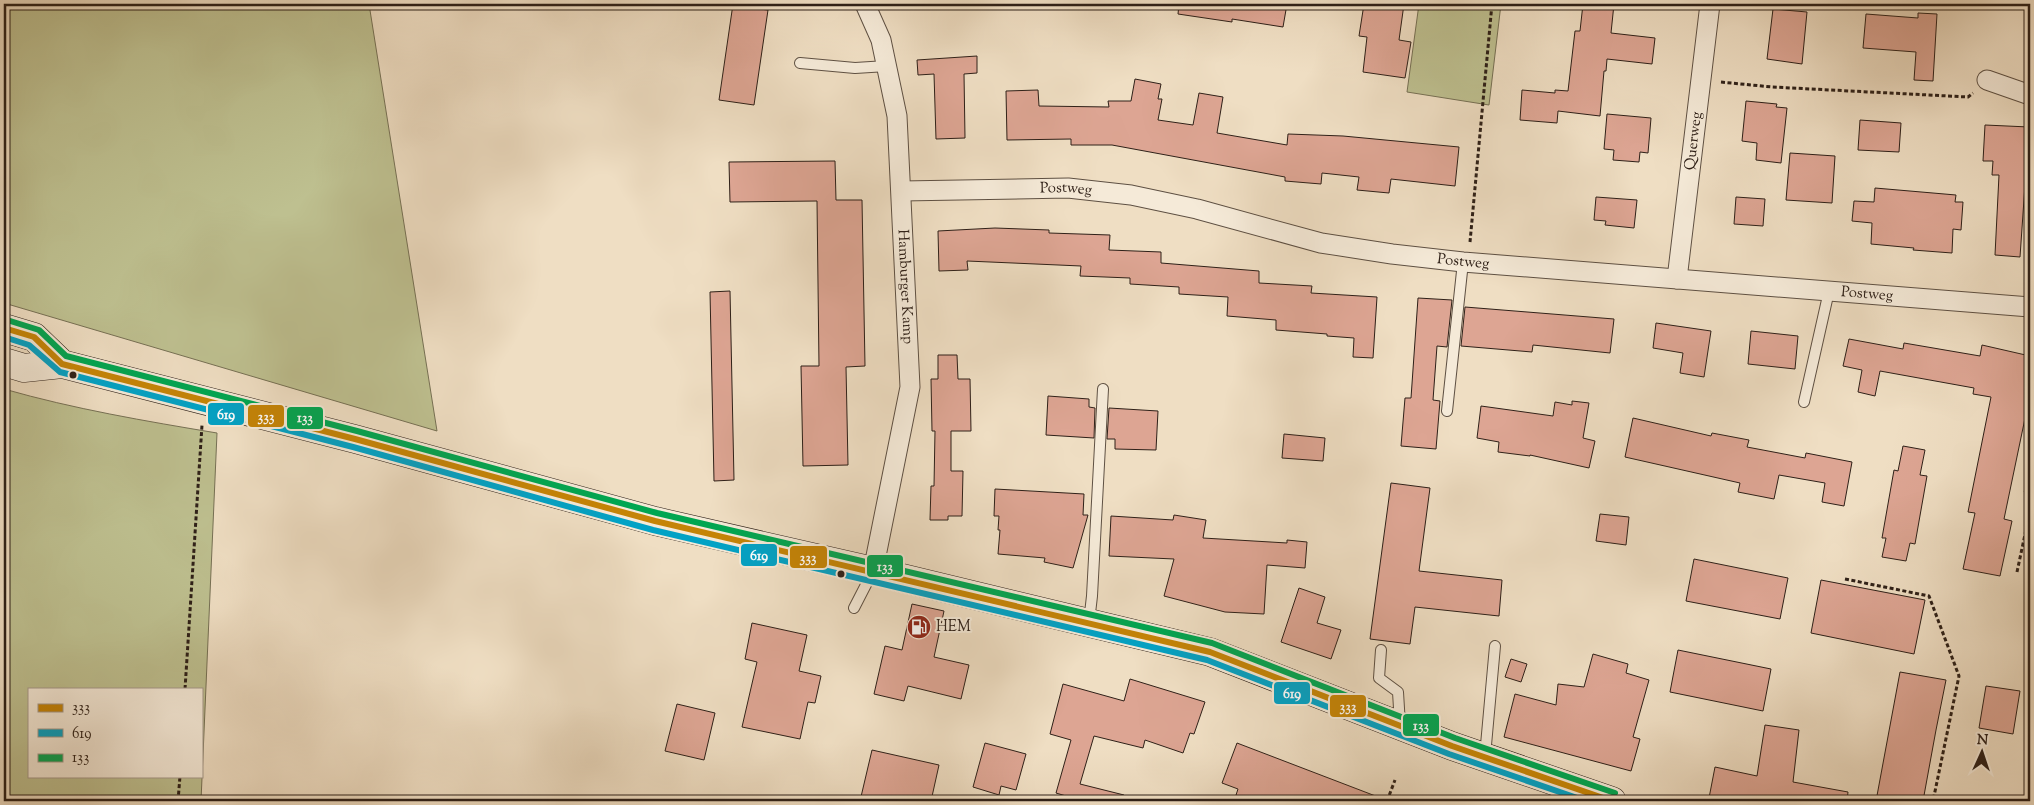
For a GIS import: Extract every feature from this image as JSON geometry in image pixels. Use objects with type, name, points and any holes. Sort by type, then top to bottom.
[{"type":"main road","points":[[4,328],[34,337],[62,364]]},
{"type":"main road","points":[[4,362],[24,368],[62,364],[355,439],[655,521],[1210,652],[1400,726],[1612,801]]},
{"type":"street","name":"Hamburger Kamp","points":[[865,4],[881,40],[898,116],[910,387],[873,571]]},
{"type":"street","name":"Querweg","points":[[1677,279],[1710,4]]},
{"type":"street","points":[[1987,80],[2030,96]]},
{"type":"street","name":"Postweg","points":[[902,191],[1068,188],[1132,195],[1197,209],[1321,243],[1392,254],[1465,262],[2030,307]]},
{"type":"lane","points":[[800,63],[855,68],[887,66]]},
{"type":"lane","points":[[1447,411],[1465,262]]},
{"type":"lane","points":[[1804,402],[1829,291]]},
{"type":"lane","points":[[1088,623],[1092,586],[1103,389]]},
{"type":"lane","points":[[854,608],[873,571]]},
{"type":"lane","points":[[1485,757],[1495,646]]},
{"type":"lane","points":[[1381,650],[1380,678],[1398,692],[1400,726]]},
{"type":"path","points":[[1465,262],[1492,4]]},
{"type":"path","points":[[1701,80],[1772,87],[1968,97],[1987,80]]},
{"type":"path","points":[[185,688],[205,401]]},
{"type":"path","points":[[2017,572],[2030,511],[2025,493],[2030,469]]},
{"type":"path","points":[[1845,579],[1929,596],[1958,676],[1933,801]]},
{"type":"path","points":[[178,801],[180,778]]},
{"type":"path","points":[[1387,801],[1394,780]]},
{"type":"green space","points":[[4,4],[369,4],[437,431],[4,303]]},
{"type":"green space","points":[[1419,4],[1501,4],[1489,105],[1407,92]]},
{"type":"green space","points":[[4,389],[83,409],[217,433],[202,778],[201,801],[4,801]]},
{"type":"building","points":[[733,4],[760,4],[759,9],[768,10],[754,105],[719,100]]},
{"type":"building","points":[[1179,4],[1287,4],[1283,27],[1232,19],[1232,22],[1178,14]]},
{"type":"building","points":[[1364,4],[1404,4],[1399,40],[1411,42],[1405,78],[1363,72],[1367,37],[1359,36]]},
{"type":"building","points":[[1583,4],[1614,4],[1611,33],[1655,38],[1652,64],[1607,59],[1606,71],[1604,71],[1600,116],[1558,111],[1557,123],[1520,120],[1522,90],[1555,93],[1555,90],[1568,91],[1575,31],[1580,31]]},
{"type":"building","points":[[1773,9],[1807,12],[1802,64],[1767,59]]},
{"type":"building","points":[[1918,13],[1937,14],[1933,81],[1914,80],[1916,52],[1863,48],[1866,14],[1918,18]]},
{"type":"building","points":[[977,56],[977,73],[964,74],[965,138],[936,139],[934,74],[918,75],[917,60]]},
{"type":"building","points":[[1135,79],[1161,84],[1158,99],[1162,99],[1158,120],[1193,125],[1199,93],[1223,97],[1217,133],[1287,145],[1288,134],[1343,136],[1459,147],[1455,186],[1391,179],[1389,193],[1357,190],[1359,177],[1322,173],[1321,184],[1285,181],[1285,177],[1112,145],[1071,145],[1071,139],[1007,140],[1006,91],[1038,90],[1039,106],[1109,107],[1108,101],[1131,101]]},
{"type":"building","points":[[1746,101],[1777,104],[1776,107],[1787,108],[1781,163],[1756,160],[1757,143],[1742,141]]},
{"type":"building","points":[[1607,114],[1651,118],[1648,153],[1640,152],[1639,162],[1613,160],[1614,150],[1604,149]]},
{"type":"building","points":[[1860,120],[1901,123],[1899,152],[1858,150]]},
{"type":"building","points":[[1985,125],[2029,127],[2020,257],[1995,255],[1999,175],[1992,175],[1993,161],[1983,161]]},
{"type":"building","points":[[1790,153],[1835,156],[1832,203],[1786,200]]},
{"type":"building","points":[[835,161],[836,200],[862,200],[865,366],[846,367],[848,465],[803,466],[801,366],[819,366],[817,201],[730,202],[729,162]]},
{"type":"building","points":[[1875,188],[1956,195],[1955,202],[1963,202],[1961,230],[1953,229],[1952,253],[1871,244],[1872,223],[1852,221],[1854,201],[1874,202]]},
{"type":"building","points":[[1596,197],[1637,200],[1634,228],[1605,225],[1606,221],[1594,220]]},
{"type":"building","points":[[1736,197],[1765,199],[1763,226],[1734,224]]},
{"type":"building","points":[[995,228],[1049,230],[1049,233],[1110,235],[1109,250],[1161,252],[1161,263],[1259,271],[1259,283],[1312,286],[1311,293],[1377,297],[1373,358],[1353,357],[1354,338],[1276,330],[1276,320],[1227,316],[1228,297],[1179,294],[1179,287],[1130,284],[1130,278],[1080,276],[1081,266],[967,261],[968,270],[939,271],[938,231]]},
{"type":"building","points":[[730,291],[734,480],[714,481],[710,292]]},
{"type":"building","points":[[1418,298],[1452,300],[1447,347],[1437,346],[1433,400],[1440,401],[1436,449],[1401,446],[1405,398],[1411,398]]},
{"type":"building","points":[[1465,307],[1614,319],[1610,353],[1533,345],[1532,352],[1461,346]]},
{"type":"building","points":[[1656,323],[1711,331],[1704,377],[1680,373],[1683,353],[1653,348]]},
{"type":"building","points":[[1751,331],[1798,336],[1795,369],[1748,364]]},
{"type":"building","points":[[1849,339],[1903,349],[1904,343],[1980,356],[1982,345],[2030,356],[2030,405],[2028,404],[2004,519],[2012,521],[2000,576],[1963,569],[1975,513],[1968,512],[1991,397],[1973,394],[1974,388],[1880,371],[1875,396],[1858,392],[1862,370],[1843,366]]},
{"type":"building","points":[[938,355],[957,355],[958,379],[970,379],[971,431],[951,431],[951,471],[963,471],[962,516],[948,516],[948,520],[930,520],[931,486],[934,486],[935,431],[932,431],[931,379],[938,379]]},
{"type":"building","points":[[1048,396],[1089,399],[1089,407],[1095,408],[1094,438],[1046,435]]},
{"type":"building","points":[[1572,401],[1589,403],[1583,438],[1595,441],[1589,468],[1530,455],[1498,452],[1499,442],[1477,438],[1481,406],[1553,416],[1555,402],[1572,405]]},
{"type":"building","points":[[1109,408],[1158,411],[1156,450],[1115,449],[1115,439],[1107,439]]},
{"type":"building","points":[[1633,418],[1711,436],[1712,433],[1749,440],[1747,447],[1805,458],[1806,453],[1852,462],[1844,506],[1822,502],[1825,483],[1779,475],[1774,499],[1738,492],[1740,483],[1625,457]]},
{"type":"building","points":[[1284,434],[1325,438],[1323,461],[1282,458]]},
{"type":"building","points":[[1903,446],[1925,450],[1920,475],[1927,476],[1915,544],[1910,543],[1906,561],[1882,557],[1886,538],[1882,538],[1894,470],[1898,471]]},
{"type":"building","points":[[1391,483],[1430,488],[1419,571],[1502,580],[1499,616],[1415,607],[1410,644],[1370,639]]},
{"type":"building","points":[[995,489],[1084,494],[1083,515],[1088,515],[1073,568],[1044,562],[1045,558],[998,554],[1000,530],[998,530],[999,516],[994,516]]},
{"type":"building","points":[[1600,514],[1629,517],[1626,545],[1596,541]]},
{"type":"building","points":[[1174,515],[1206,520],[1203,538],[1287,543],[1287,540],[1307,542],[1305,568],[1267,565],[1264,614],[1225,612],[1164,596],[1174,559],[1109,556],[1111,516],[1173,520]]},
{"type":"building","points":[[1694,559],[1788,578],[1780,619],[1686,601]]},
{"type":"building","points":[[1821,580],[1925,600],[1914,654],[1811,633]]},
{"type":"building","points":[[1299,588],[1325,597],[1317,623],[1341,630],[1331,659],[1281,642]]},
{"type":"building","points":[[912,604],[944,611],[934,657],[969,665],[961,699],[908,686],[904,701],[874,694],[885,646],[902,650]]},
{"type":"building","points":[[752,623],[807,635],[799,671],[821,676],[815,703],[808,702],[800,739],[742,727],[757,662],[745,659]]},
{"type":"building","points":[[1678,650],[1771,669],[1763,711],[1670,692]]},
{"type":"building","points":[[1593,654],[1628,664],[1626,673],[1649,680],[1633,737],[1640,739],[1631,771],[1504,737],[1515,694],[1556,705],[1558,684],[1584,687]]},
{"type":"building","points":[[1511,659],[1527,664],[1521,682],[1505,677]]},
{"type":"building","points":[[1900,672],[1946,680],[1923,801],[1876,801]]},
{"type":"building","points":[[1130,679],[1205,702],[1194,734],[1190,733],[1183,753],[1145,740],[1143,748],[1094,736],[1080,784],[1124,795],[1123,801],[1065,801],[1066,796],[1056,793],[1071,740],[1050,734],[1063,684],[1124,701]]},
{"type":"building","points":[[1986,686],[2020,691],[2013,734],[1979,728]]},
{"type":"building","points":[[677,704],[715,713],[704,760],[665,751]]},
{"type":"building","points":[[1765,725],[1799,730],[1793,782],[1848,792],[1847,801],[1727,801],[1709,798],[1715,767],[1757,776]]},
{"type":"building","points":[[985,743],[1026,754],[1016,790],[1001,786],[999,795],[973,787]]},
{"type":"building","points":[[1237,743],[1386,801],[1254,801],[1236,795],[1238,789],[1222,783]]},
{"type":"building","points":[[872,750],[939,765],[931,801],[860,801]]},
{"type":"transit line","name":"133","points":[[7,320],[39,330],[66,356],[357,431],[657,513],[1212,643],[1455,738],[1615,793]]},
{"type":"transit line","name":"333","points":[[4,328],[34,337],[62,364],[355,439],[655,521],[1210,652],[1452,746],[1612,801]]},
{"type":"transit line","name":"619","points":[[4,337],[29,345],[60,372],[353,447],[653,530],[1207,660],[1449,754],[1586,801]]},
{"type":"place","name":"HEM","points":[[919,627]]}]
